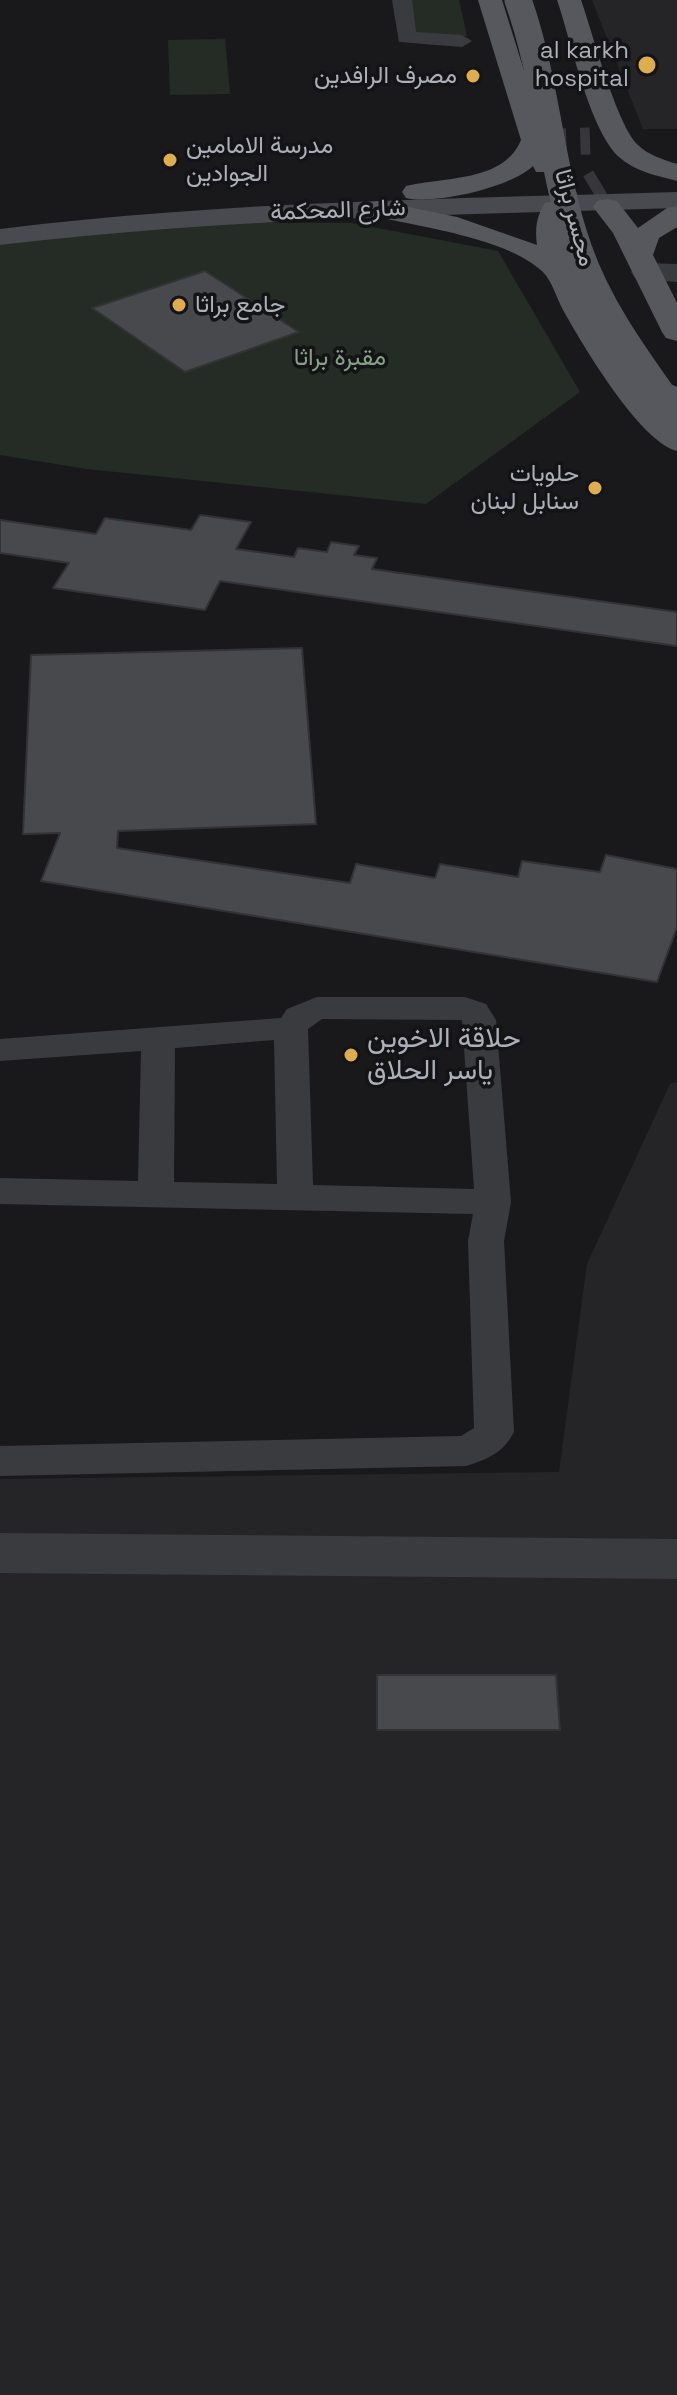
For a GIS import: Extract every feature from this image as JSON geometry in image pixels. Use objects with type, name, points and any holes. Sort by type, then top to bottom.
[{"type":"main road","points":[[490,0],[534,134],[546,193],[546,224],[560,273],[606,358],[644,409],[677,442]]},
{"type":"main road","name":"مجسر براثا","points":[[518,0],[532,39],[568,214],[580,253],[623,340],[677,415]]},
{"type":"main road","points":[[541,0],[556,39],[571,99]]},
{"type":"main road","points":[[569,0],[611,122],[608,184],[617,217],[677,332]]},
{"type":"main road","points":[[590,141],[609,133],[611,122]]},
{"type":"main road","points":[[416,192],[479,181],[513,169],[532,151],[534,134]]},
{"type":"main road","points":[[608,184],[651,164],[677,173]]},
{"type":"main road","name":"مجسر براثا","points":[[608,184],[606,245],[625,293],[677,376]]},
{"type":"main road","name":"شارع المحكمة","points":[[0,237],[132,221],[379,209],[608,184],[677,185]]},
{"type":"main road","name":"شارع المحكمة","points":[[608,184],[677,200]]},
{"type":"main road","name":"شارع المحكمة","points":[[0,220],[208,198],[416,192],[546,193]]},
{"type":"main road","points":[[379,209],[423,217],[514,246],[543,259],[560,273]]},
{"type":"main road","points":[[642,265],[647,234],[677,214]]},
{"type":"main road","points":[[560,273],[564,252],[574,244],[591,241],[624,250],[642,265]]},
{"type":"street","points":[[402,0],[406,38],[462,41]]},
{"type":"street","points":[[642,265],[677,273]]},
{"type":"street","points":[[0,1461],[466,1451],[485,1442],[494,1432],[486,1241],[493,1202],[479,1020],[474,1012],[465,1008],[317,1008],[299,1017],[291,1028],[295,1197]]},
{"type":"street","points":[[0,1050],[291,1028]]},
{"type":"street","points":[[156,1194],[158,1038]]},
{"type":"street","points":[[0,1191],[493,1202]]},
{"type":"street","points":[[0,1553],[677,1559]]},
{"type":"shaded area","name":"al karkh hospital","points":[[592,0],[677,0],[677,129],[643,129]]},
{"type":"shaded area","points":[[677,1082],[677,2395],[0,2395],[0,1479],[559,1472],[587,1264],[670,1084]]},
{"type":"green space","points":[[403,0],[459,0],[467,36],[410,38]]},
{"type":"green space","points":[[225,39],[230,94],[170,95],[168,40]]},
{"type":"green space","name":"مقبرة براثا","points":[[172,222],[351,223],[498,251],[580,392],[426,504],[87,469],[0,455],[0,245]]},
{"type":"building","name":"جامع براثا","points":[[205,271],[299,332],[185,372],[92,308]]},
{"type":"building","points":[[200,515],[251,522],[236,549],[294,557],[298,548],[327,552],[331,542],[359,546],[354,555],[377,558],[372,569],[677,612],[677,646],[220,581],[205,610],[53,588],[69,563],[0,553],[0,520],[96,534],[105,518],[191,530]]},
{"type":"building","points":[[302,648],[316,824],[118,831],[117,848],[350,883],[356,864],[435,878],[440,864],[518,877],[522,861],[600,872],[606,855],[677,869],[677,927],[657,982],[41,881],[60,833],[23,834],[31,655]]},
{"type":"building","points":[[377,1675],[556,1675],[560,1730],[377,1730]]},
{"type":"tunnel","points":[[540,137],[559,142],[590,141]]},
{"type":"tunnel","points":[[555,209],[600,182]]},
{"type":"place","name":"al karkh hospital","points":[[647,65]]},
{"type":"place","name":"مصرف الرافدين","points":[[473,76]]},
{"type":"place","name":"مدرسة الامامين الجوادين","points":[[170,160]]},
{"type":"place","name":"جامع براثا","points":[[179,305]]},
{"type":"place","name":"حلويات سنابل لبنان","points":[[595,488]]},
{"type":"place","name":"حلاقة الاخوين ياسر الحلاق","points":[[351,1055]]}]
